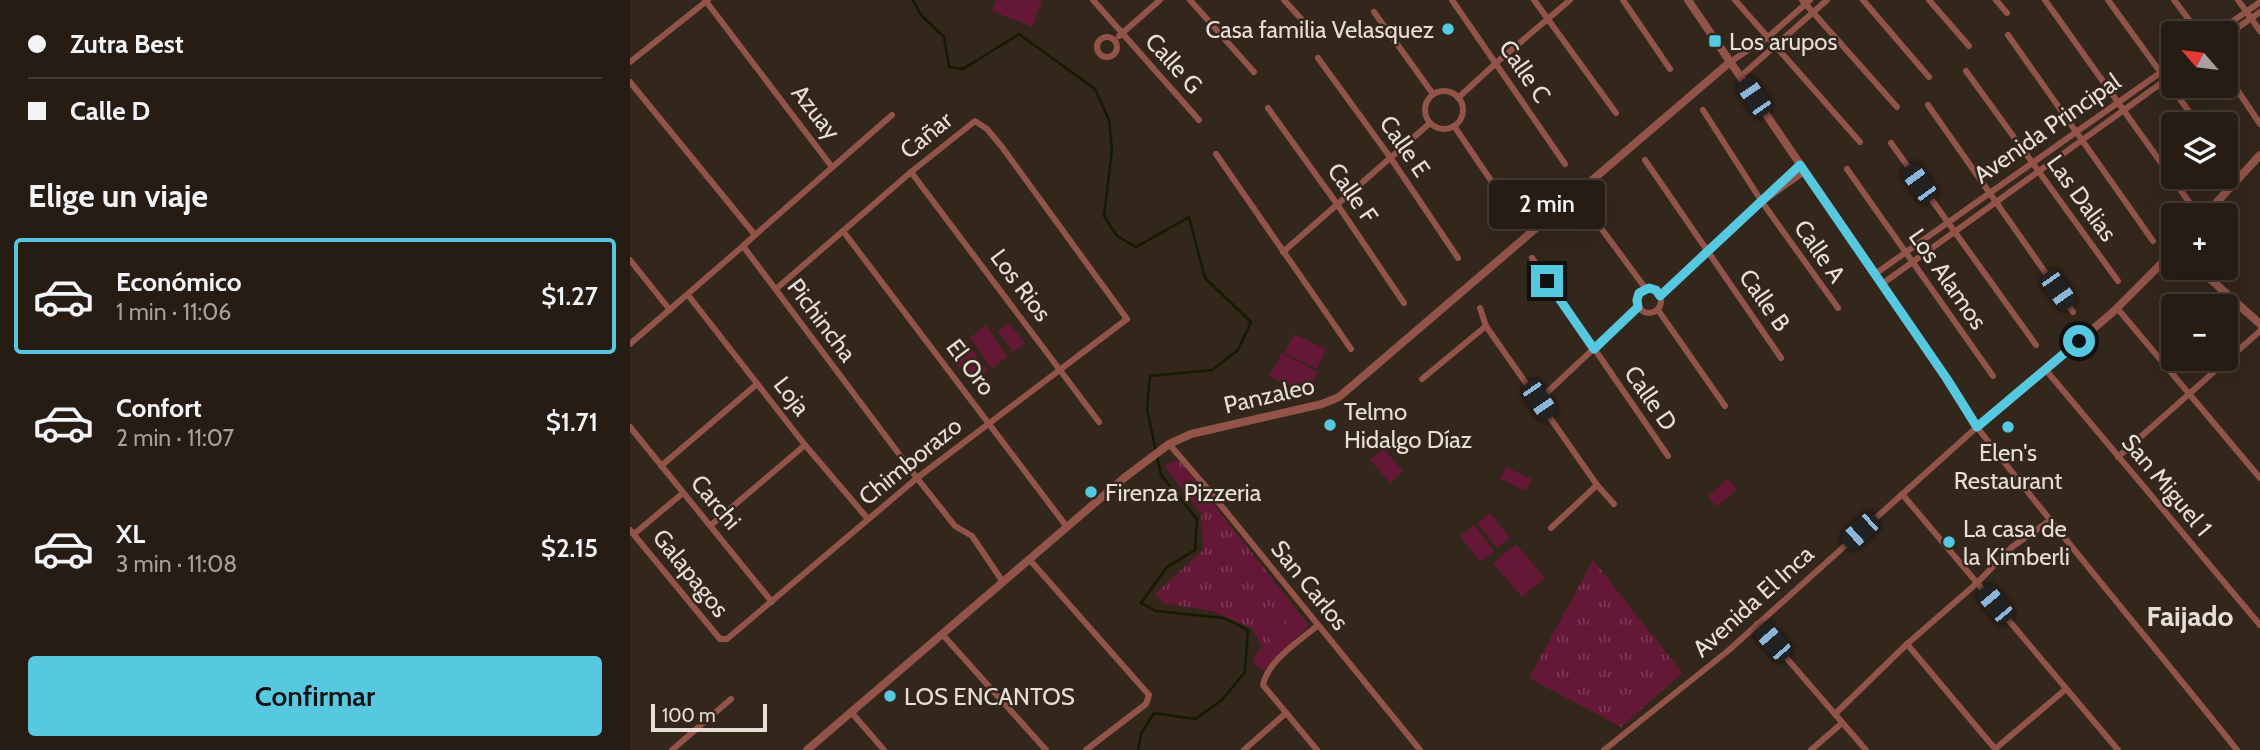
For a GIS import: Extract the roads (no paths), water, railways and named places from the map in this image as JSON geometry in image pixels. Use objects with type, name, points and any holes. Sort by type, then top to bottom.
[{"type":"street","points":[[630,62],[706,0]]},
{"type":"street","name":"Azuay","points":[[706,0],[832,167],[755,235]]},
{"type":"street","name":"Calle G","points":[[1093,0],[1199,120]]},
{"type":"street","points":[[1115,40],[1160,0]]},
{"type":"street","points":[[1190,0],[1254,72]]},
{"type":"street","points":[[1284,0],[1304,22]]},
{"type":"street","name":"Calle C","points":[[1452,0],[1565,164]]},
{"type":"street","points":[[1534,0],[1616,113]]},
{"type":"street","points":[[1458,98],[1570,0]]},
{"type":"street","points":[[1623,0],[1670,69]]},
{"type":"street","points":[[1688,0],[1977,427],[2049,521],[2237,750]]},
{"type":"street","points":[[1735,0],[1860,142]]},
{"type":"street","points":[[1740,77],[1827,0]]},
{"type":"street","points":[[1863,0],[1929,77]]},
{"type":"street","points":[[1929,0],[1969,46]]},
{"type":"street","points":[[1997,0],[2007,13]]},
{"type":"street","points":[[2045,0],[2189,202]]},
{"type":"street","points":[[2108,0],[2160,72]]},
{"type":"street","points":[[2175,0],[2190,21]]},
{"type":"street","points":[[2238,0],[2260,31]]},
{"type":"street","points":[[1730,62],[1768,37],[1806,1],[1898,107]]},
{"type":"street","points":[[2238,25],[2260,2]]},
{"type":"street","points":[[1374,12],[1433,94]]},
{"type":"street","points":[[2237,21],[2260,12]]},
{"type":"street","points":[[2008,35],[2153,241]]},
{"type":"street","name":"Calle E","points":[[1318,58],[1390,157],[1458,258]]},
{"type":"street","name":"Panzaleo","points":[[807,750],[1029,559],[1166,446],[1202,431],[1322,404],[1339,397],[1730,62]]},
{"type":"street","name":"Las Dalias","points":[[1966,71],[2118,281]]},
{"type":"street","name":"Avenida Principal","points":[[1875,274],[2160,72]]},
{"type":"street","points":[[630,82],[755,235],[630,344]]},
{"type":"street","name":"Avenida Principal","points":[[1882,284],[2161,83]]},
{"type":"street","points":[[2238,91],[2260,124]]},
{"type":"street","points":[[1449,92],[1458,98],[1463,113],[1454,126],[1440,129],[1430,123],[1424,110],[1433,94],[1449,92]]},
{"type":"street","points":[[1928,105],[2073,312]]},
{"type":"street","name":"Calle F","points":[[1268,107],[1404,303]]},
{"type":"street","name":"Calle A","points":[[1703,110],[1762,202],[1838,308]]},
{"type":"street","points":[[832,167],[892,115]]},
{"type":"street","name":"Cañar","points":[[775,289],[911,172],[975,121],[979,122],[1010,158],[1128,319]]},
{"type":"street","points":[[1283,252],[1430,123]]},
{"type":"street","points":[[1454,126],[1511,210]]},
{"type":"street","points":[[1891,143],[2036,345]]},
{"type":"street","points":[[1216,154],[1351,349]]},
{"type":"street","points":[[2216,203],[2260,155]]},
{"type":"street","name":"Calle B","points":[[1645,160],[1781,358]]},
{"type":"street","points":[[1660,296],[1762,202],[1782,180],[1802,168]]},
{"type":"street","name":"Los Alamos","points":[[1847,169],[1993,376]]},
{"type":"street","name":"Los Rios","points":[[911,172],[1099,422]]},
{"type":"street","points":[[1589,212],[1646,289]]},
{"type":"street","name":"El Oro","points":[[843,231],[1067,527]]},
{"type":"street","name":"Pichincha","points":[[743,246],[917,478],[954,525],[972,536],[1003,582]]},
{"type":"street","name":"Calle D","points":[[1532,258],[1668,456]]},
{"type":"street","points":[[630,260],[670,310]]},
{"type":"street","name":"Avenida El Inca","points":[[1604,750],[1729,650],[1977,427],[2117,308],[2161,264]]},
{"type":"street","points":[[2211,280],[2260,324]]},
{"type":"street","points":[[1539,400],[1638,307],[1638,296],[1646,289],[1653,289],[1660,296],[1658,310]]},
{"type":"street","name":"Loja","points":[[688,295],[805,445],[868,519]]},
{"type":"street","points":[[1638,307],[1647,313],[1658,310]]},
{"type":"street","points":[[1480,308],[1486,326],[1597,485],[1614,504]]},
{"type":"street","points":[[2117,308],[2260,478]]},
{"type":"street","points":[[1658,310],[1725,406]]},
{"type":"street","name":"Chimborazo","points":[[722,640],[727,639],[772,602],[917,478],[1128,319]]},
{"type":"street","points":[[1422,379],[1486,326]]},
{"type":"street","points":[[2118,457],[2260,331]]},
{"type":"street","name":"San Miguel 1","points":[[2045,369],[2259,623]]},
{"type":"street","points":[[661,466],[757,384]]},
{"type":"street","name":"Carchi","points":[[630,427],[772,602]]},
{"type":"street","points":[[711,525],[805,445]]},
{"type":"street","name":"San Carlos","points":[[1166,446],[1420,750]]},
{"type":"street","points":[[1551,528],[1597,485]]},
{"type":"street","points":[[632,532],[683,494]]},
{"type":"street","points":[[1902,494],[2118,750]]},
{"type":"street","points":[[1835,714],[2012,548],[2049,521]]},
{"type":"street","name":"Galapagos","points":[[632,532],[722,640]]},
{"type":"street","points":[[1029,559],[1149,695],[1146,704],[1086,750]]},
{"type":"street","points":[[1757,624],[1867,750]]},
{"type":"street","points":[[1317,750],[1263,685],[1268,671],[1318,625]]},
{"type":"street","points":[[942,634],[1046,750]]},
{"type":"street","points":[[1907,644],[1996,749],[2066,688]]},
{"type":"street","points":[[672,750],[731,699]]},
{"type":"street","points":[[851,712],[884,750]]},
{"type":"street","points":[[1244,750],[1286,713]]},
{"type":"street","points":[[1811,750],[1842,723]]},
{"type":"waterway","points":[[913,0],[921,15],[944,37],[949,67],[963,69],[1019,34],[1095,89],[1109,120],[1112,150],[1104,216],[1117,236],[1136,247],[1189,217],[1205,278],[1251,322],[1238,350],[1212,370],[1150,376],[1147,409],[1161,475],[1197,519],[1195,550],[1167,567],[1141,603],[1156,611],[1224,618],[1248,630],[1245,672],[1222,700],[1195,719],[1154,713],[1141,734],[1138,750]]},
{"type":"place","name":"Casa familia Velasquez","points":[[1448,29]]},
{"type":"place","name":"Los arupos","points":[[1715,41]]},
{"type":"place","name":"Telmo Hidalgo Díaz","points":[[1330,425]]},
{"type":"place","name":"Elen's Restaurant","points":[[2008,427]]},
{"type":"place","name":"Firenza Pizzeria","points":[[1091,492]]},
{"type":"place","name":"La casa de la Kimberli","points":[[1949,542]]},
{"type":"place","name":"LOS ENCANTOS","points":[[890,696]]},
{"type":"district","name":"Faijado","points":[[2190,616]]}]
